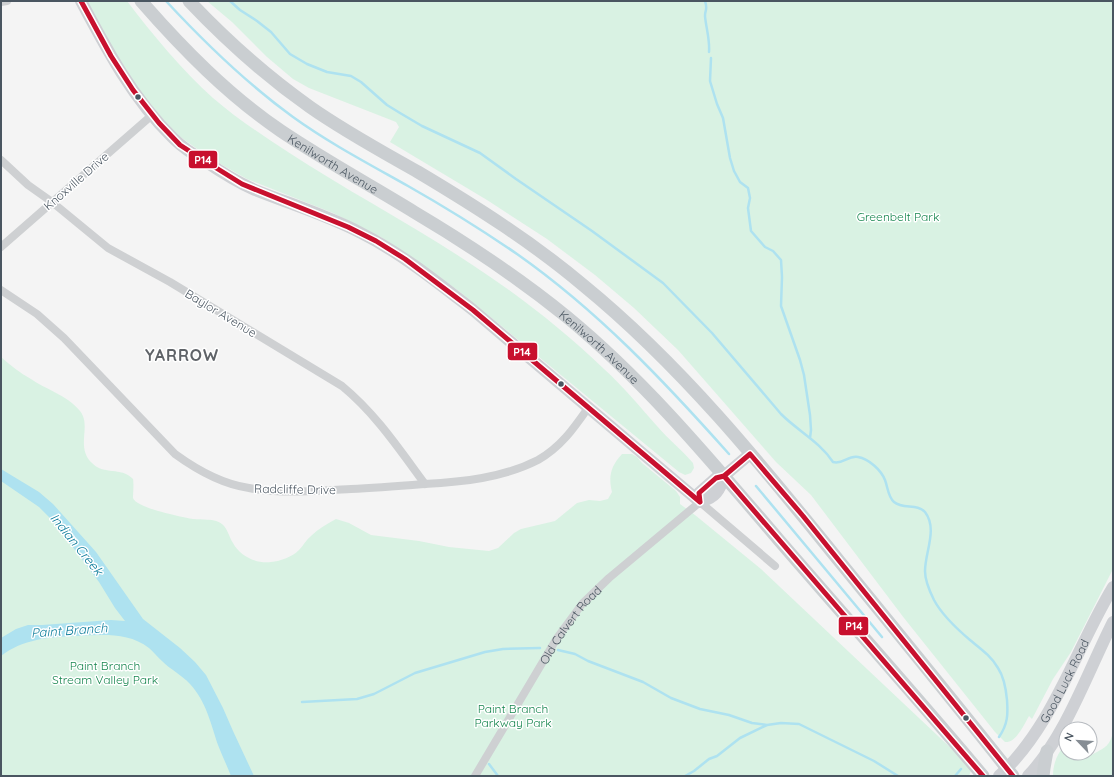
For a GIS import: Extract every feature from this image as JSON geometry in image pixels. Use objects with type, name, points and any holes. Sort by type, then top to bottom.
[{"type":"main road","name":"Kenilworth Avenue","points":[[141,1],[180,45],[221,84],[263,117],[332,164],[416,213],[516,277],[569,319],[601,347],[645,390],[724,476],[983,776]]},
{"type":"main road","points":[[189,1],[222,35],[262,71],[310,107],[356,137],[419,173],[490,217],[548,258],[610,307],[674,368],[808,522],[1007,774]]},
{"type":"main road","points":[[1043,776],[1047,751]]},
{"type":"main road","points":[[965,755],[971,776]]},
{"type":"street","points":[[1,2],[7,1]]},
{"type":"street","points":[[81,1],[118,68],[151,116],[174,139],[225,175],[254,189],[325,216],[361,233],[404,258],[438,282],[580,399],[588,408],[775,566]]},
{"type":"street","name":"Knoxville Drive","points":[[1,247],[151,116]]},
{"type":"street","name":"Baylor Avenue","points":[[1,160],[28,185],[52,202],[108,248],[170,282],[342,386],[377,420],[425,484]]},
{"type":"street","name":"Radcliffe Drive","points":[[1,290],[37,314],[64,338],[175,454],[209,476],[243,487],[281,491],[372,488],[482,478],[527,465],[552,451],[570,434],[588,408]]},
{"type":"street","name":"Old Calvert Road","points":[[475,776],[557,638],[582,604],[609,578],[700,502],[709,500],[721,489],[724,476],[750,454]]},
{"type":"street","name":"Good Luck Road","points":[[1007,774],[1042,724],[1113,587]]},
{"type":"street","name":"Good Luck Road","points":[[1028,776],[1047,751],[1078,695],[1113,622]]},
{"type":"green space","points":[[87,1],[127,1],[179,64],[201,87],[231,112],[259,133],[311,167],[451,251],[491,277],[541,314],[589,355],[625,389],[661,431],[693,463],[694,468],[691,473],[685,475],[679,472],[460,292],[416,260],[381,237],[333,213],[247,179],[210,158],[179,136],[145,100],[109,42]]},
{"type":"green space","name":"Greenbelt Park","points":[[207,1],[1113,1],[1113,569],[1071,652],[1053,679],[1032,719],[1029,716],[1016,737],[1009,742],[1005,742],[995,732],[904,618],[811,495],[776,462],[678,350],[634,308],[595,275],[547,239],[487,200],[390,142],[399,127],[396,122],[309,88],[293,79],[267,57],[232,22]]},
{"type":"green space","name":"Paint Branch Stream Valley Park","points":[[1,357],[23,374],[75,405],[80,411],[85,423],[84,443],[87,457],[97,467],[123,473],[133,479],[133,498],[136,502],[150,509],[170,514],[193,519],[219,522],[226,528],[233,543],[240,552],[249,558],[260,562],[282,560],[290,557],[299,550],[317,531],[336,519],[349,523],[371,535],[419,541],[449,547],[489,551],[498,548],[514,533],[521,529],[555,521],[577,503],[589,500],[600,501],[608,499],[612,492],[610,481],[611,472],[615,463],[622,454],[632,454],[676,491],[680,497],[680,504],[761,569],[972,768],[969,776],[1,776]]},
{"type":"green space","points":[[1113,733],[1113,776],[1053,776],[1058,755],[1058,761],[1098,761],[1098,751],[1107,746]]},
{"type":"water","points":[[1,469],[39,492],[53,504],[96,552],[143,619],[180,648],[206,675],[254,776],[231,776],[204,705],[196,691],[187,681],[165,664],[149,648],[141,643],[132,639],[114,636],[95,635],[56,637],[27,642],[9,650],[1,656],[1,638],[16,629],[28,625],[111,620],[125,621],[99,582],[54,522],[39,507],[1,481]]},
{"type":"waterway","points":[[166,1],[226,62],[293,117],[335,144],[463,219],[517,254],[547,276],[603,323],[629,348],[680,400],[729,454]]},
{"type":"waterway","points":[[230,1],[271,32],[290,54],[307,64],[327,72],[351,76],[361,82],[387,105],[400,113],[422,126],[480,153],[592,231],[663,283],[712,333],[781,414],[822,448],[833,462],[837,463],[851,457],[858,457],[866,460],[881,472],[889,495],[894,502],[902,506],[922,509],[929,519],[931,533],[925,575],[932,597],[937,606],[950,622],[986,653],[995,664],[1003,679],[1007,696],[1007,714],[1006,723],[999,737]]},
{"type":"waterway","points":[[705,1],[709,52]]},
{"type":"waterway","points":[[711,58],[710,81],[723,118],[730,158],[734,171],[740,182],[748,188],[750,198],[748,208],[751,231],[765,247],[773,251],[781,260],[781,306],[804,375],[810,415],[810,438]]},
{"type":"waterway","points":[[756,486],[882,637]]},
{"type":"waterway","points":[[302,702],[357,699],[374,694],[415,673],[485,652],[503,649],[540,648]]},
{"type":"waterway","points":[[558,650],[575,654],[588,661],[643,682],[671,698],[700,709],[729,715],[752,723],[767,725],[781,723],[799,724],[874,761],[898,776]]},
{"type":"waterway","points":[[685,776],[709,759],[717,756],[740,738],[767,725]]},
{"type":"waterway","points":[[489,764],[498,776]]},
{"type":"waterway","points":[[955,776],[961,769]]},
{"type":"transit line","name":"P14","points":[[81,1],[111,56],[133,90],[159,123],[180,145],[242,184],[348,227],[376,241],[405,259],[473,310],[700,502]]},
{"type":"transit line","name":"P14","points":[[700,502],[699,493],[716,478],[724,476],[750,454],[803,516],[1013,776]]},
{"type":"transit line","name":"P14","points":[[724,476],[983,776]]},
{"type":"district","name":"YARROW","points":[[182,355]]},
{"type":"water label","name":"Indian Creek","points":[[77,544]]},
{"type":"water label","name":"Paint Branch","points":[[69,630]]},
{"type":"park label","name":"Paint Branch Parkway Park","points":[[513,715]]}]
